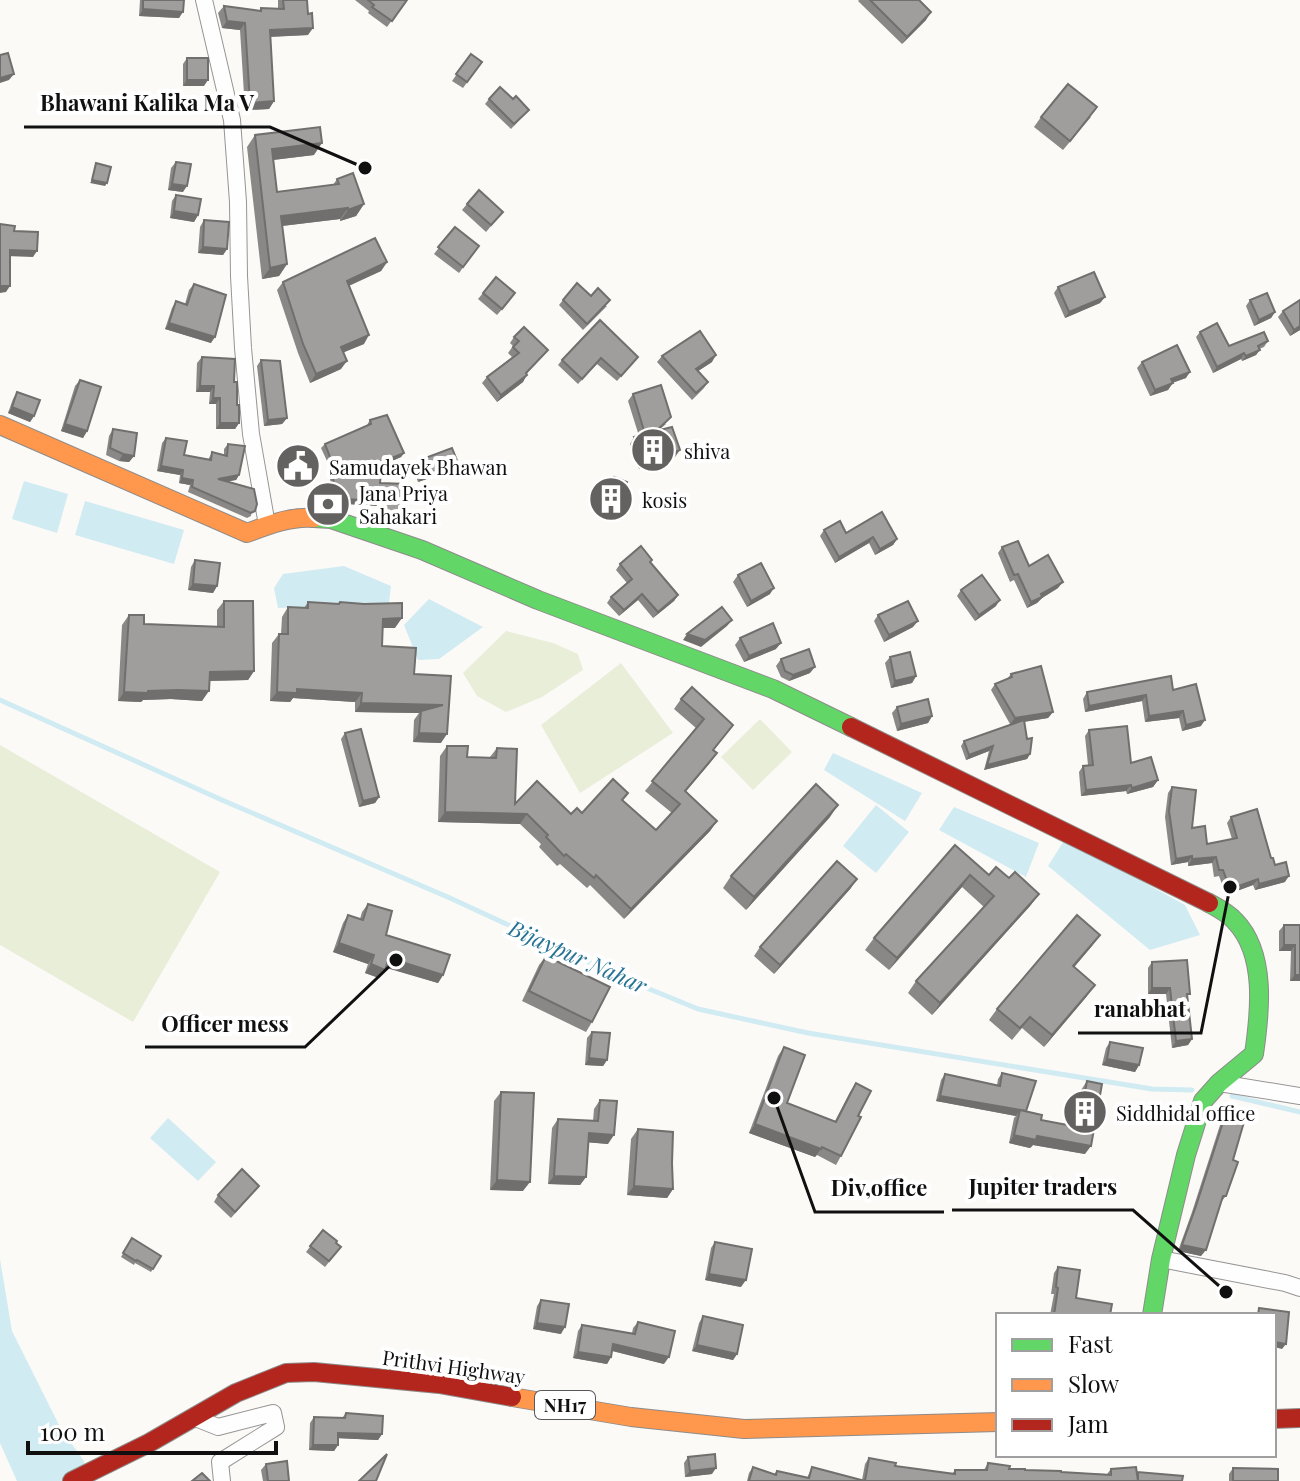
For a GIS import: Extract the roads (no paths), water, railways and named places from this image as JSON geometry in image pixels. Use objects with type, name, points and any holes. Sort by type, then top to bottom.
[{"type":"main road","points":[[0,425],[247,533],[303,517],[331,519],[422,550],[538,600],[773,689],[1211,904],[1238,924],[1253,953],[1256,973],[1259,1023],[1254,1054],[1203,1101],[1186,1155],[1161,1259],[1152,1313]]},
{"type":"main road","name":"Prithvi Highway","points":[[72,1481],[149,1443],[236,1393],[286,1373],[314,1372],[439,1384],[631,1417],[744,1429],[996,1422]]},
{"type":"main road","points":[[1276,1419],[1300,1418]]},
{"type":"street","points":[[204,0],[232,120],[243,348],[251,434],[267,525]]},
{"type":"street","points":[[1219,1083],[1300,1096]]},
{"type":"street","points":[[1161,1259],[1270,1279],[1300,1288]]},
{"type":"street","points":[[193,1417],[218,1427],[273,1413],[276,1427],[220,1462],[222,1481]]},
{"type":"water","points":[[24,481],[68,494],[57,533],[12,519]]},
{"type":"water","points":[[85,501],[184,530],[174,564],[75,535]]},
{"type":"water","points":[[344,566],[391,586],[388,611],[346,606],[278,608],[274,588],[283,574]]},
{"type":"water","points":[[429,599],[483,627],[439,659],[418,660],[404,625]]},
{"type":"water","points":[[833,753],[922,793],[905,821],[824,770]]},
{"type":"water","points":[[876,805],[909,832],[876,873],[843,846]]},
{"type":"water","points":[[954,807],[1039,843],[1026,877],[939,830]]},
{"type":"water","points":[[1065,839],[1185,905],[1200,935],[1150,950],[1048,866]]},
{"type":"water","points":[[168,1118],[216,1162],[198,1181],[150,1138]]},
{"type":"water","points":[[0,1259],[12,1331],[61,1429],[84,1461],[88,1481],[17,1481],[0,1443]]},
{"type":"waterway","name":"Bijaypur Nahar","points":[[0,700],[698,1009],[808,1033],[1152,1089],[1192,1090]]},
{"type":"waterway","name":"Bijaypur Nahar","points":[[1232,1096],[1300,1112]]},
{"type":"place","name":"Bhawani Kalika Ma V","points":[[365,168]]},
{"type":"place","name":"shiva","points":[[653,450]]},
{"type":"place","name":"Samudayek Bhawan","points":[[298,466]]},
{"type":"place","name":"kosis","points":[[611,499]]},
{"type":"place","name":"Jana Priya Sahakari","points":[[328,504]]},
{"type":"place","name":"ranabhat","points":[[1230,887]]},
{"type":"place","name":"Officer mess","points":[[396,960]]},
{"type":"place","name":"Div,office","points":[[774,1098]]},
{"type":"place","name":"Siddhidal office","points":[[1085,1112]]},
{"type":"place","name":"Jupiter traders","points":[[1226,1292]]}]
